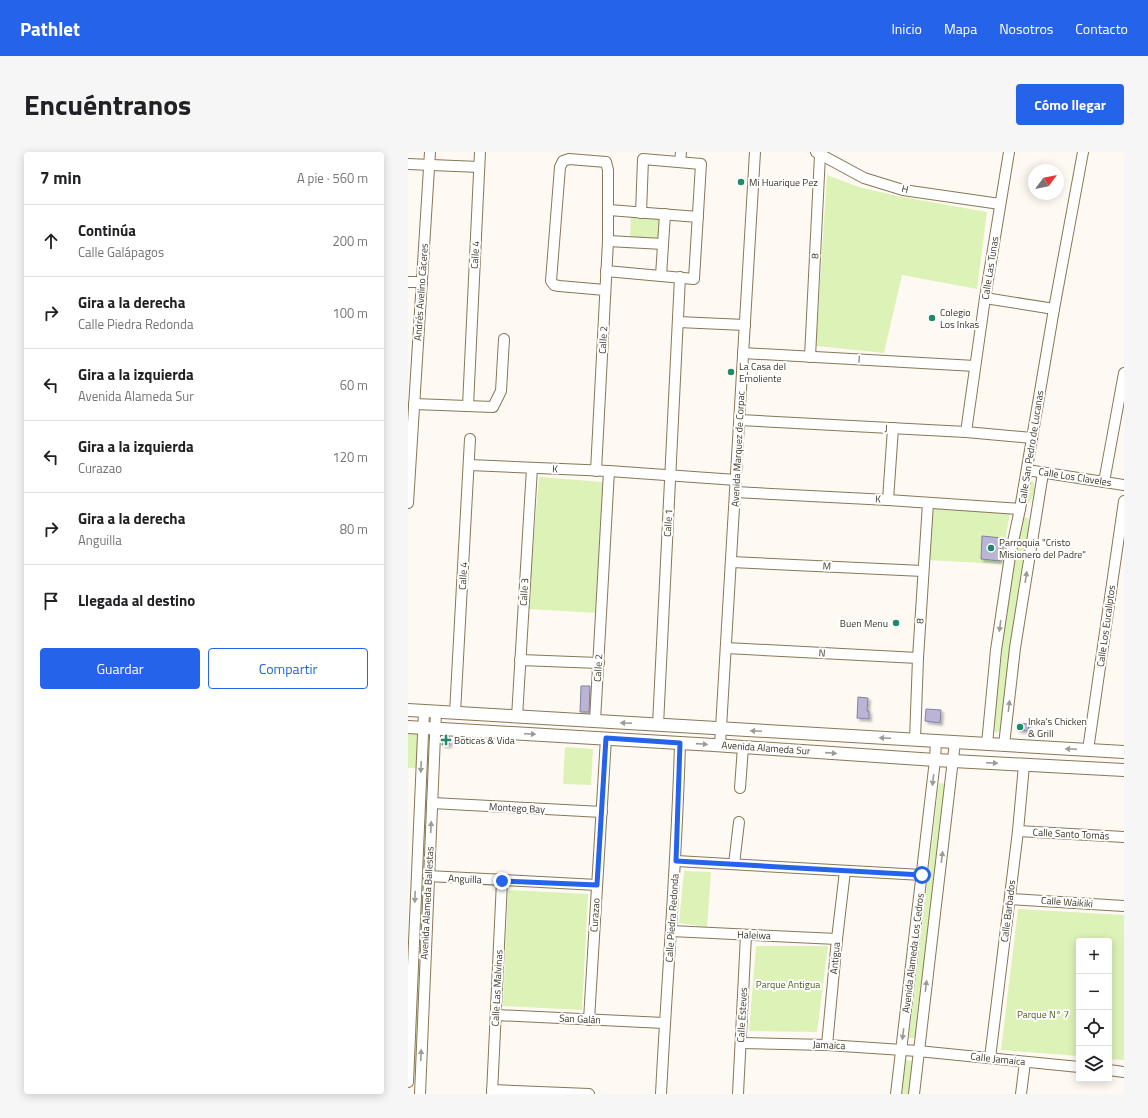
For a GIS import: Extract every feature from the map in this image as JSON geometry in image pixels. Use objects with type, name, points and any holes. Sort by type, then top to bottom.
[{"type":"main road","name":"Avenida Alameda Sur","points":[[408,710],[1124,752]]},
{"type":"main road","name":"Avenida Alameda Sur","points":[[408,727],[720,745],[935,760],[1124,770]]},
{"type":"street","name":"Andrés Avelino Cáceres","points":[[408,503],[430,152]]},
{"type":"street","name":"Calle 4","points":[[468,406],[480,152]]},
{"type":"street","name":"Avenida Marquez de Corpac","points":[[720,745],[755,152]]},
{"type":"street","name":"Calle Las Tunas","points":[[966,432],[985,298],[1009,152]]},
{"type":"street","name":"Calle San Pedro de Lucanas","points":[[987,744],[997,643],[1010,556],[1027,470],[1082,152]]},
{"type":"street","name":"H","points":[[818,154],[864,178],[903,190],[1000,204]]},
{"type":"street","name":"8","points":[[810,357],[818,154]]},
{"type":"street","points":[[606,271],[694,279],[701,164],[681,157],[644,159],[641,213]]},
{"type":"street","name":"Calle 2","points":[[596,471],[608,241],[608,170],[606,162],[569,159],[563,161],[560,167],[551,281],[554,285],[559,286],[605,290]]},
{"type":"street","points":[[408,164],[479,167]]},
{"type":"street","points":[[609,210],[698,217]]},
{"type":"street","points":[[661,276],[665,214]]},
{"type":"street","points":[[608,241],[663,244]]},
{"type":"street","name":"Calle 1","points":[[658,725],[680,278]]},
{"type":"street","points":[[408,282],[422,282]]},
{"type":"street","points":[[985,298],[1054,309]]},
{"type":"street","points":[[678,322],[745,325]]},
{"type":"street","points":[[414,404],[493,407],[501,391],[504,339]]},
{"type":"street","name":"I","points":[[743,353],[975,366]]},
{"type":"street","points":[[1104,482],[1124,373]]},
{"type":"street","name":"J","points":[[740,420],[966,432],[1032,438]]},
{"type":"street","points":[[888,500],[893,428]]},
{"type":"street","name":"Calle 4","points":[[455,713],[470,439]]},
{"type":"street","name":"K","points":[[469,465],[609,471],[736,480]]},
{"type":"street","name":"Calle 3","points":[[517,717],[532,468]]},
{"type":"street","name":"Calle Los Claveles","points":[[1027,470],[1124,485]]},
{"type":"street","name":"Calle 2","points":[[595,721],[609,471]]},
{"type":"street","name":"Calle San Pedro de Lucanas","points":[[1004,745],[1015,648],[1043,473]]},
{"type":"street","name":"K","points":[[735,492],[1020,509]]},
{"type":"street","points":[[1023,492],[1037,511]]},
{"type":"street","name":"Calle Los Eucaliptos","points":[[1088,750],[1124,502]]},
{"type":"street","name":"8","points":[[915,740],[918,658],[928,503]]},
{"type":"street","name":"M","points":[[731,562],[923,571]]},
{"type":"street","name":"N","points":[[726,648],[918,658]]},
{"type":"street","points":[[520,660],[599,663]]},
{"type":"street","name":"Avenida Alameda Ballestas","points":[[408,1081],[411,950],[424,711]]},
{"type":"street","name":"Avenida Alameda Ballestas","points":[[420,1094],[436,712]]},
{"type":"street","name":"Curazao","points":[[589,1020],[606,738]]},
{"type":"street","name":"Avenida Alameda Los Cedros","points":[[896,1094],[936,741]]},
{"type":"street","name":"Avenida Alameda Los Cedros","points":[[914,1094],[955,742]]},
{"type":"street","name":"Calle Piedra Redonda","points":[[661,1094],[664,1023],[676,861],[680,743]]},
{"type":"street","points":[[740,788],[743,747]]},
{"type":"street","name":"Calle Barbados","points":[[990,1058],[1018,831],[1024,764]]},
{"type":"street","name":"Montego Bay","points":[[432,803],[602,812]]},
{"type":"street","points":[[734,864],[738,822]]},
{"type":"street","name":"Calle Santo Tomás","points":[[1018,831],[1124,837]]},
{"type":"street","points":[[676,861],[922,875]]},
{"type":"street","name":"Antigua","points":[[827,1045],[845,871]]},
{"type":"street","name":"Anguilla","points":[[428,876],[597,885]]},
{"type":"street","name":"Calle Las Malvinas","points":[[492,1092],[502,881]]},
{"type":"street","name":"Calle Waikiki","points":[[1010,899],[1124,906]]},
{"type":"street","name":"Haleiwa","points":[[671,931],[837,939]]},
{"type":"street","name":"Calle Esteves","points":[[738,1094],[746,935]]},
{"type":"street","points":[[411,950],[425,950]]},
{"type":"street","name":"San Galán","points":[[496,1015],[664,1023]]},
{"type":"street","name":"Jamaica","points":[[741,1042],[827,1045],[918,1051]]},
{"type":"street","name":"Calle Jamaica","points":[[918,1051],[1076,1067]]},
{"type":"street","points":[[1021,1094],[1025,1062]]},
{"type":"street","points":[[1112,1070],[1124,1072]]},
{"type":"street","points":[[408,1081],[420,1080]]},
{"type":"street","points":[[492,1092],[589,1094]]},
{"type":"green space","points":[[827,175],[859,187],[897,196],[987,212],[977,289],[902,275],[884,353],[816,346]]},
{"type":"green space","points":[[631,212],[665,214],[663,244],[630,242]]},
{"type":"green space","points":[[539,477],[603,482],[597,613],[528,609]]},
{"type":"green space","points":[[1029,481],[1033,481],[1034,490],[1033,497],[1028,504],[1025,502]]},
{"type":"green space","points":[[930,507],[1010,512],[1001,564],[927,560]]},
{"type":"green space","points":[[1023,517],[1028,518],[1030,524],[1014,625],[1001,729],[996,733],[993,728],[993,721],[1003,626],[1019,524]]},
{"type":"green space","points":[[408,730],[419,731],[417,768],[408,768]]},
{"type":"green space","points":[[427,741],[431,741],[423,943],[418,943]]},
{"type":"green space","points":[[565,747],[593,749],[591,785],[563,784]]},
{"type":"green space","points":[[939,783],[947,784],[917,1038],[909,1038]]},
{"type":"green space","points":[[684,871],[711,872],[707,927],[679,923]]},
{"type":"green space","points":[[508,890],[588,894],[582,1010],[503,1006]]},
{"type":"green space","name":"Parque N° 7","points":[[1018,909],[1124,915],[1124,1060],[1112,1059],[1112,938],[1076,938],[1076,1056],[1001,1050]]},
{"type":"green space","name":"Parque Antigua","points":[[756,946],[828,946],[817,1032],[749,1031]]},
{"type":"green space","points":[[418,958],[422,959],[417,1074],[413,1074]]},
{"type":"green space","points":[[905,1060],[913,1061],[910,1094],[902,1094]]},
{"type":"building","name":"Parroquia \"Cristo Misionero del Padre\"","points":[[982,536],[1002,538],[1000,561],[981,559]]},
{"type":"building","points":[[581,686],[590,686],[589,712],[580,712]]},
{"type":"building","points":[[858,697],[868,698],[867,711],[869,711],[869,719],[857,718]]},
{"type":"building","points":[[926,709],[941,710],[940,723],[925,721]]},
{"type":"building","points":[[1018,723],[1029,724],[1028,731],[1017,730]]},
{"type":"building","name":"Boticas & Vida","points":[[443,737],[450,737],[449,745],[442,745]]},
{"type":"place","name":"Mi Huarique Pez","points":[[741,182]]},
{"type":"place","name":"Colegio Los Inkas","points":[[932,318]]},
{"type":"place","name":"La Casa del Emoliente","points":[[731,372]]},
{"type":"place","name":"Parroquia \"Cristo Misionero del Padre\"","points":[[991,548]]},
{"type":"place","name":"Buen Menu","points":[[896,623]]},
{"type":"place","name":"Inka's Chicken & Grill","points":[[1020,727]]},
{"type":"place","name":"Boticas & Vida","points":[[446,740]]},
{"type":"route","points":[[502,881],[597,885],[606,738],[680,743],[676,861],[922,875]]}]
